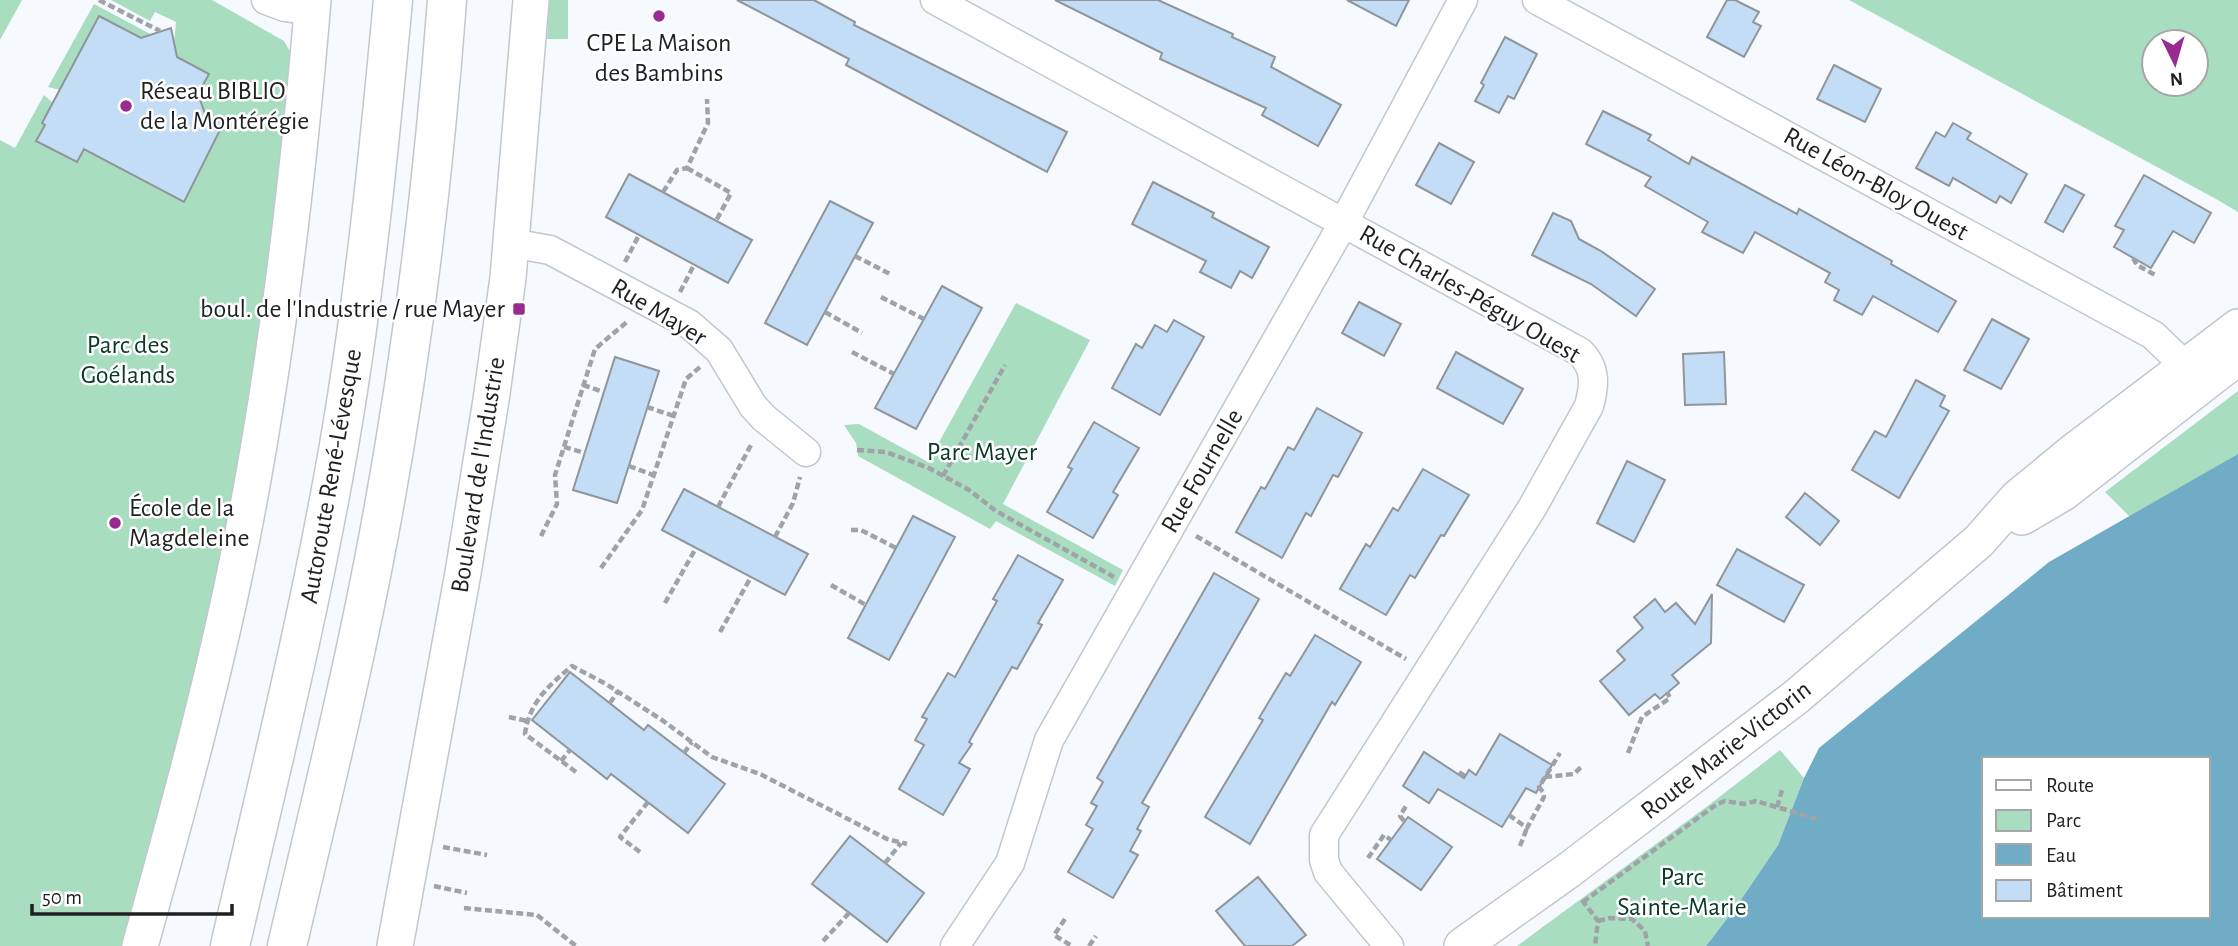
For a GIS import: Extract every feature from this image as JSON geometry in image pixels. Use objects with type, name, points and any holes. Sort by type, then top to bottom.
[{"type":"highway","name":"Autoroute René-Lévesque","points":[[230,946],[288,700],[338,450],[373,203],[393,0]]},
{"type":"highway","points":[[287,946],[357,644],[398,424],[429,200],[447,0]]},
{"type":"street","points":[[141,946],[217,654],[251,489],[287,260],[313,5],[285,7],[266,0]]},
{"type":"street","name":"Boulevard de l'Industrie","points":[[395,946],[474,513],[507,286],[531,0]]},
{"type":"street","name":"Rue Charles-Péguy Ouest","points":[[935,0],[1580,352],[1588,360],[1594,374],[1594,390],[1588,406],[1532,508],[1324,835],[1324,860],[1328,872],[1389,946]]},
{"type":"street","name":"Rue Fournelle","points":[[955,946],[1010,863],[1049,740],[1344,222],[1463,0]]},
{"type":"street","name":"Rue Léon-Bloy Ouest","points":[[1537,0],[2153,335],[2192,377]]},
{"type":"street","name":"Rue Mayer","points":[[511,243],[550,250],[690,324],[719,350],[753,406],[806,452]]},
{"type":"street","points":[[2192,377],[2238,327]]},
{"type":"street","points":[[2192,377],[2238,357]]},
{"type":"street","name":"Route Marie-Victorin","points":[[1462,946],[1569,870],[1745,737],[1841,660],[1979,541],[2063,493],[2192,377]]},
{"type":"path","points":[[99,0],[160,32]]},
{"type":"path","points":[[687,168],[708,124],[707,99]]},
{"type":"path","points":[[663,192],[677,170],[687,168],[731,193],[716,220]]},
{"type":"path","points":[[855,256],[892,275]]},
{"type":"path","points":[[2133,258],[2137,265],[2157,276]]},
{"type":"path","points":[[881,297],[923,319]]},
{"type":"path","points":[[541,536],[557,504],[555,475],[595,349],[650,302]]},
{"type":"path","points":[[825,312],[862,333]]},
{"type":"path","points":[[601,568],[642,510],[686,379],[719,350]]},
{"type":"path","points":[[852,352],[894,374]]},
{"type":"path","points":[[943,476],[1005,365]]},
{"type":"path","points":[[583,385],[604,392]]},
{"type":"path","points":[[647,408],[674,416]]},
{"type":"path","points":[[718,507],[750,446],[768,421]]},
{"type":"path","points":[[564,447],[585,453]]},
{"type":"path","points":[[857,450],[886,452],[929,468],[969,491],[996,511],[1118,579]]},
{"type":"path","points":[[775,537],[793,503],[806,452]]},
{"type":"path","points":[[629,466],[653,474]]},
{"type":"path","points":[[969,491],[972,484]]},
{"type":"path","points":[[850,530],[862,530],[896,548]]},
{"type":"path","points":[[1188,532],[1410,662]]},
{"type":"path","points":[[665,603],[696,548]]},
{"type":"path","points":[[720,632],[751,577]]},
{"type":"path","points":[[831,585],[866,605]]},
{"type":"path","points":[[576,772],[525,734],[534,703],[548,686],[572,666],[618,691],[712,757],[760,774],[887,839],[904,844],[885,863]]},
{"type":"path","points":[[610,703],[618,691]]},
{"type":"path","points":[[1628,753],[1642,717],[1670,698],[1667,692]]},
{"type":"path","points":[[509,717],[527,721]]},
{"type":"path","points":[[684,753],[692,742]]},
{"type":"path","points":[[561,761],[570,750]]},
{"type":"path","points":[[1520,846],[1544,797],[1544,792],[1539,787],[1560,753]]},
{"type":"path","points":[[1545,777],[1574,774],[1581,767]]},
{"type":"path","points":[[1459,772],[1465,776]]},
{"type":"path","points":[[1777,807],[1783,787]]},
{"type":"path","points":[[1583,902],[1724,801],[1744,804],[1756,801],[1821,820]]},
{"type":"path","points":[[640,852],[620,836],[648,802]]},
{"type":"path","points":[[1404,821],[1400,816],[1406,806]]},
{"type":"path","points":[[1509,815],[1527,828]]},
{"type":"path","points":[[1368,858],[1384,835],[1391,840]]},
{"type":"path","points":[[442,847],[487,855]]},
{"type":"path","points":[[423,884],[467,893]]},
{"type":"path","points":[[1576,894],[1598,921],[1595,946]]},
{"type":"path","points":[[464,908],[537,915],[576,946]]},
{"type":"path","points":[[823,942],[849,912]]},
{"type":"path","points":[[1598,921],[1611,918],[1632,919],[1645,931],[1648,946]]},
{"type":"path","points":[[1065,919],[1053,936],[1072,946]]},
{"type":"path","points":[[1089,946],[1096,936]]},
{"type":"green space","points":[[0,0],[22,0],[0,40]]},
{"type":"green space","name":"Parc des Goélands","points":[[111,0],[212,0],[284,41],[292,55],[294,71],[243,461],[163,809],[124,946],[0,946],[0,140],[15,148],[44,95],[53,103],[42,123],[84,149],[184,202],[221,129],[200,118],[168,53],[174,42],[176,22],[155,12],[150,21]]},
{"type":"green space","points":[[549,0],[568,0],[568,39],[547,39]]},
{"type":"green space","points":[[1849,0],[2238,0],[2238,212],[2216,199]]},
{"type":"green space","points":[[94,4],[154,36],[150,43],[99,17],[60,90],[48,87]]},
{"type":"green space","name":"Parc Mayer","points":[[1016,303],[1090,340],[1003,504],[1123,570],[1115,586],[996,521],[990,529],[858,456],[856,443],[844,425],[859,424],[928,462]]},
{"type":"green space","points":[[2238,391],[2238,454],[2130,517],[2105,492]]},
{"type":"green space","name":"Parc Sainte-Marie","points":[[1780,750],[1804,778],[1778,845],[1706,946],[1517,946],[1709,805]]},
{"type":"water","points":[[2238,454],[2238,946],[1706,946],[1778,845],[1804,778],[1819,748],[2049,562]]},
{"type":"building","points":[[737,0],[814,0],[855,22],[854,25],[1067,132],[1047,172],[846,65],[849,59]]},
{"type":"building","points":[[1055,0],[1158,0],[1233,34],[1232,37],[1275,57],[1271,67],[1341,105],[1318,146],[1262,115],[1266,108],[1160,59],[1162,53]]},
{"type":"building","points":[[1347,0],[1409,0],[1396,26]]},
{"type":"building","points":[[1727,0],[1735,0],[1759,12],[1753,22],[1761,26],[1744,57],[1707,37]]},
{"type":"building","name":"Réseau BIBLIO de la Montérégie","points":[[99,16],[141,38],[171,28],[177,57],[209,74],[198,94],[208,122],[221,128],[184,202],[84,149],[77,162],[36,141],[45,125],[42,123]]},
{"type":"building","points":[[1505,37],[1537,54],[1514,99],[1508,96],[1499,113],[1475,101],[1484,85],[1481,83]]},
{"type":"building","points":[[1834,65],[1881,89],[1865,122],[1817,99]]},
{"type":"building","points":[[1603,111],[1651,135],[1648,140],[1689,164],[1692,157],[1797,214],[1799,209],[1892,261],[1891,264],[1956,301],[1938,332],[1873,296],[1862,315],[1834,300],[1839,290],[1825,282],[1830,273],[1755,232],[1743,253],[1702,232],[1708,222],[1645,186],[1651,177],[1586,144]]},
{"type":"building","points":[[1953,123],[1971,133],[1967,139],[2027,174],[2011,203],[2000,196],[1996,203],[1953,178],[1949,186],[1916,168],[1936,132],[1945,137]]},
{"type":"building","points":[[1439,143],[1474,162],[1451,204],[1416,185]]},
{"type":"building","points":[[629,174],[752,240],[728,283],[606,217]]},
{"type":"building","points":[[2144,175],[2211,213],[2194,243],[2173,231],[2151,268],[2114,247],[2124,230],[2115,226]]},
{"type":"building","points":[[1153,182],[1214,213],[1212,217],[1269,247],[1252,278],[1240,271],[1231,288],[1200,272],[1206,261],[1132,224]]},
{"type":"building","points":[[2065,185],[2084,195],[2063,232],[2045,222]]},
{"type":"building","points":[[830,201],[873,223],[807,345],[765,323]]},
{"type":"building","points":[[1553,213],[1571,221],[1579,239],[1655,289],[1636,316],[1591,284],[1532,255]]},
{"type":"building","points":[[942,286],[982,308],[916,429],[875,408]]},
{"type":"building","points":[[1359,302],[1401,324],[1384,356],[1342,333]]},
{"type":"building","points":[[1992,319],[2029,339],[2001,389],[1964,370]]},
{"type":"building","points":[[1174,320],[1204,337],[1160,415],[1112,388],[1136,344],[1142,348],[1155,325],[1167,332]]},
{"type":"building","points":[[1456,352],[1523,389],[1503,424],[1437,388]]},
{"type":"building","points":[[1724,352],[1726,404],[1685,405],[1683,354]]},
{"type":"building","points":[[615,357],[659,371],[617,503],[573,490]]},
{"type":"building","points":[[1916,380],[1945,396],[1940,406],[1949,411],[1899,498],[1852,470],[1875,431],[1886,437]]},
{"type":"building","points":[[1317,408],[1362,433],[1338,477],[1333,475],[1311,516],[1306,513],[1282,558],[1236,532],[1261,487],[1265,489],[1288,447],[1294,450]]},
{"type":"building","points":[[1094,422],[1139,448],[1113,492],[1118,495],[1093,538],[1047,512],[1072,469],[1068,467]]},
{"type":"building","points":[[1627,461],[1665,480],[1634,542],[1597,523]]},
{"type":"building","points":[[1423,469],[1469,495],[1415,578],[1410,575],[1386,615],[1340,589],[1366,544],[1370,547],[1393,508],[1398,511]]},
{"type":"building","points":[[684,489],[808,554],[785,595],[662,530]]},
{"type":"building","points":[[1805,493],[1839,521],[1820,545],[1786,517]]},
{"type":"building","points":[[913,516],[955,537],[889,660],[848,638]]},
{"type":"building","points":[[1737,549],[1804,585],[1784,622],[1717,585]]},
{"type":"building","points":[[1018,555],[1063,580],[1038,623],[1042,625],[1017,669],[1012,667],[969,742],[972,744],[959,763],[970,769],[943,815],[899,789],[924,745],[915,740],[927,719],[922,717],[948,673],[955,677],[997,601],[993,599]]},
{"type":"building","points":[[1214,573],[1259,599],[1142,803],[1149,807],[1137,829],[1141,831],[1130,851],[1138,855],[1113,898],[1068,872],[1093,829],[1086,825],[1097,806],[1091,803],[1103,782],[1097,778]]},
{"type":"building","points":[[1712,594],[1711,643],[1672,675],[1679,683],[1660,699],[1655,694],[1629,715],[1600,681],[1625,660],[1617,651],[1643,628],[1634,617],[1655,599],[1665,612],[1676,603],[1695,624]]},
{"type":"building","points":[[1315,635],[1361,662],[1335,705],[1332,702],[1250,844],[1205,817],[1263,720],[1259,718],[1286,673],[1290,676]]},
{"type":"building","points":[[570,672],[644,730],[648,725],[725,784],[688,833],[611,774],[607,779],[532,720]]},
{"type":"building","points":[[1500,734],[1552,765],[1536,793],[1526,788],[1502,827],[1438,789],[1429,803],[1403,786],[1424,752],[1464,778],[1469,770],[1476,775]]},
{"type":"building","points":[[1408,817],[1452,847],[1421,890],[1377,859]]},
{"type":"building","points":[[850,836],[924,893],[887,942],[812,884]]},
{"type":"building","points":[[1258,877],[1306,935],[1292,946],[1245,946],[1216,911]]},
{"type":"place","name":"CPE La Maison des Bambins","points":[[659,16]]},
{"type":"place","name":"Réseau BIBLIO de la Montérégie","points":[[126,106]]},
{"type":"place","name":"boul. de l'Industrie / rue Mayer","points":[[519,309]]},
{"type":"place","name":"École de la Magdeleine","points":[[115,523]]}]
